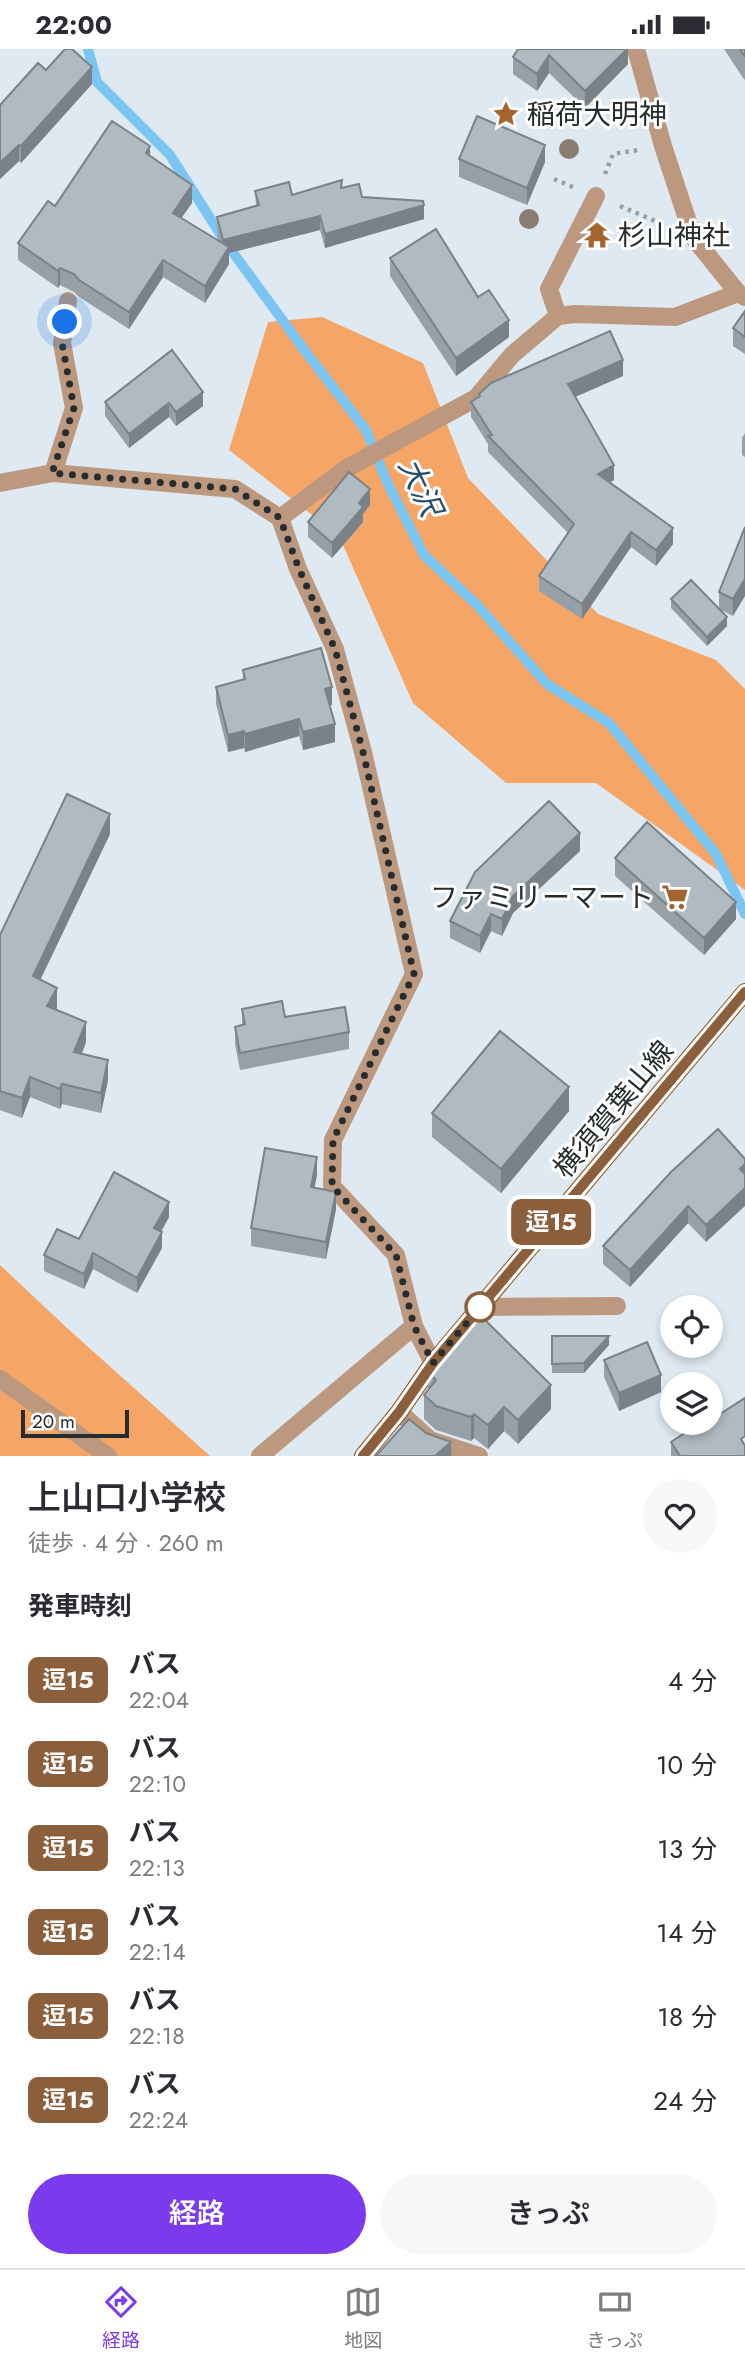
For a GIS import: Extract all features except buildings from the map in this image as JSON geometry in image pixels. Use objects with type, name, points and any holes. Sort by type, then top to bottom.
[{"type":"main road","name":"横須賀葉山線","points":[[363,1456],[399,1412],[433,1363],[745,992]]},
{"type":"street","points":[[280,518],[347,468],[476,398],[512,355],[558,316],[575,314],[676,317],[741,295],[693,237],[663,146],[636,49]]},
{"type":"street","points":[[558,316],[549,289],[596,196]]},
{"type":"street","points":[[52,473],[74,408],[62,343],[68,300]]},
{"type":"street","points":[[0,483],[52,473],[235,489],[280,518],[299,569],[335,649],[363,752],[414,974],[333,1140],[332,1186],[396,1255],[414,1326],[433,1363]]},
{"type":"street","points":[[480,1307],[617,1306]]},
{"type":"street","points":[[260,1456],[414,1326]]},
{"type":"street","points":[[0,1379],[108,1456]]},
{"type":"street","points":[[399,1412],[430,1440],[479,1456]]},
{"type":"path","points":[[596,196],[613,154],[663,146]]},
{"type":"shaded area","points":[[322,317],[423,363],[468,478],[598,614],[716,660],[745,689],[745,890],[596,783],[506,783],[413,703],[339,536],[229,450],[268,322]]},
{"type":"shaded area","points":[[0,1265],[67,1328],[210,1456],[0,1456]]},
{"type":"waterway","name":"大沢","points":[[88,49],[97,82],[170,155],[226,243],[366,430],[387,482],[424,555],[477,605],[547,684],[609,723],[716,854],[745,914]]},
{"type":"bus line","name":"逗15","points":[[363,1456],[399,1412],[433,1363],[745,992]]},
{"type":"place","name":"稲荷大明神","points":[[506,114]]},
{"type":"place","name":"杉山神社","points":[[597,235]]},
{"type":"place","name":"ファミリーマート","points":[[675,897]]},
{"type":"route","points":[[65,322],[62,343],[74,408],[52,473],[235,489],[280,518],[299,569],[335,649],[363,752],[414,974],[333,1140],[332,1186],[396,1255],[414,1326],[433,1363],[480,1307]]}]
